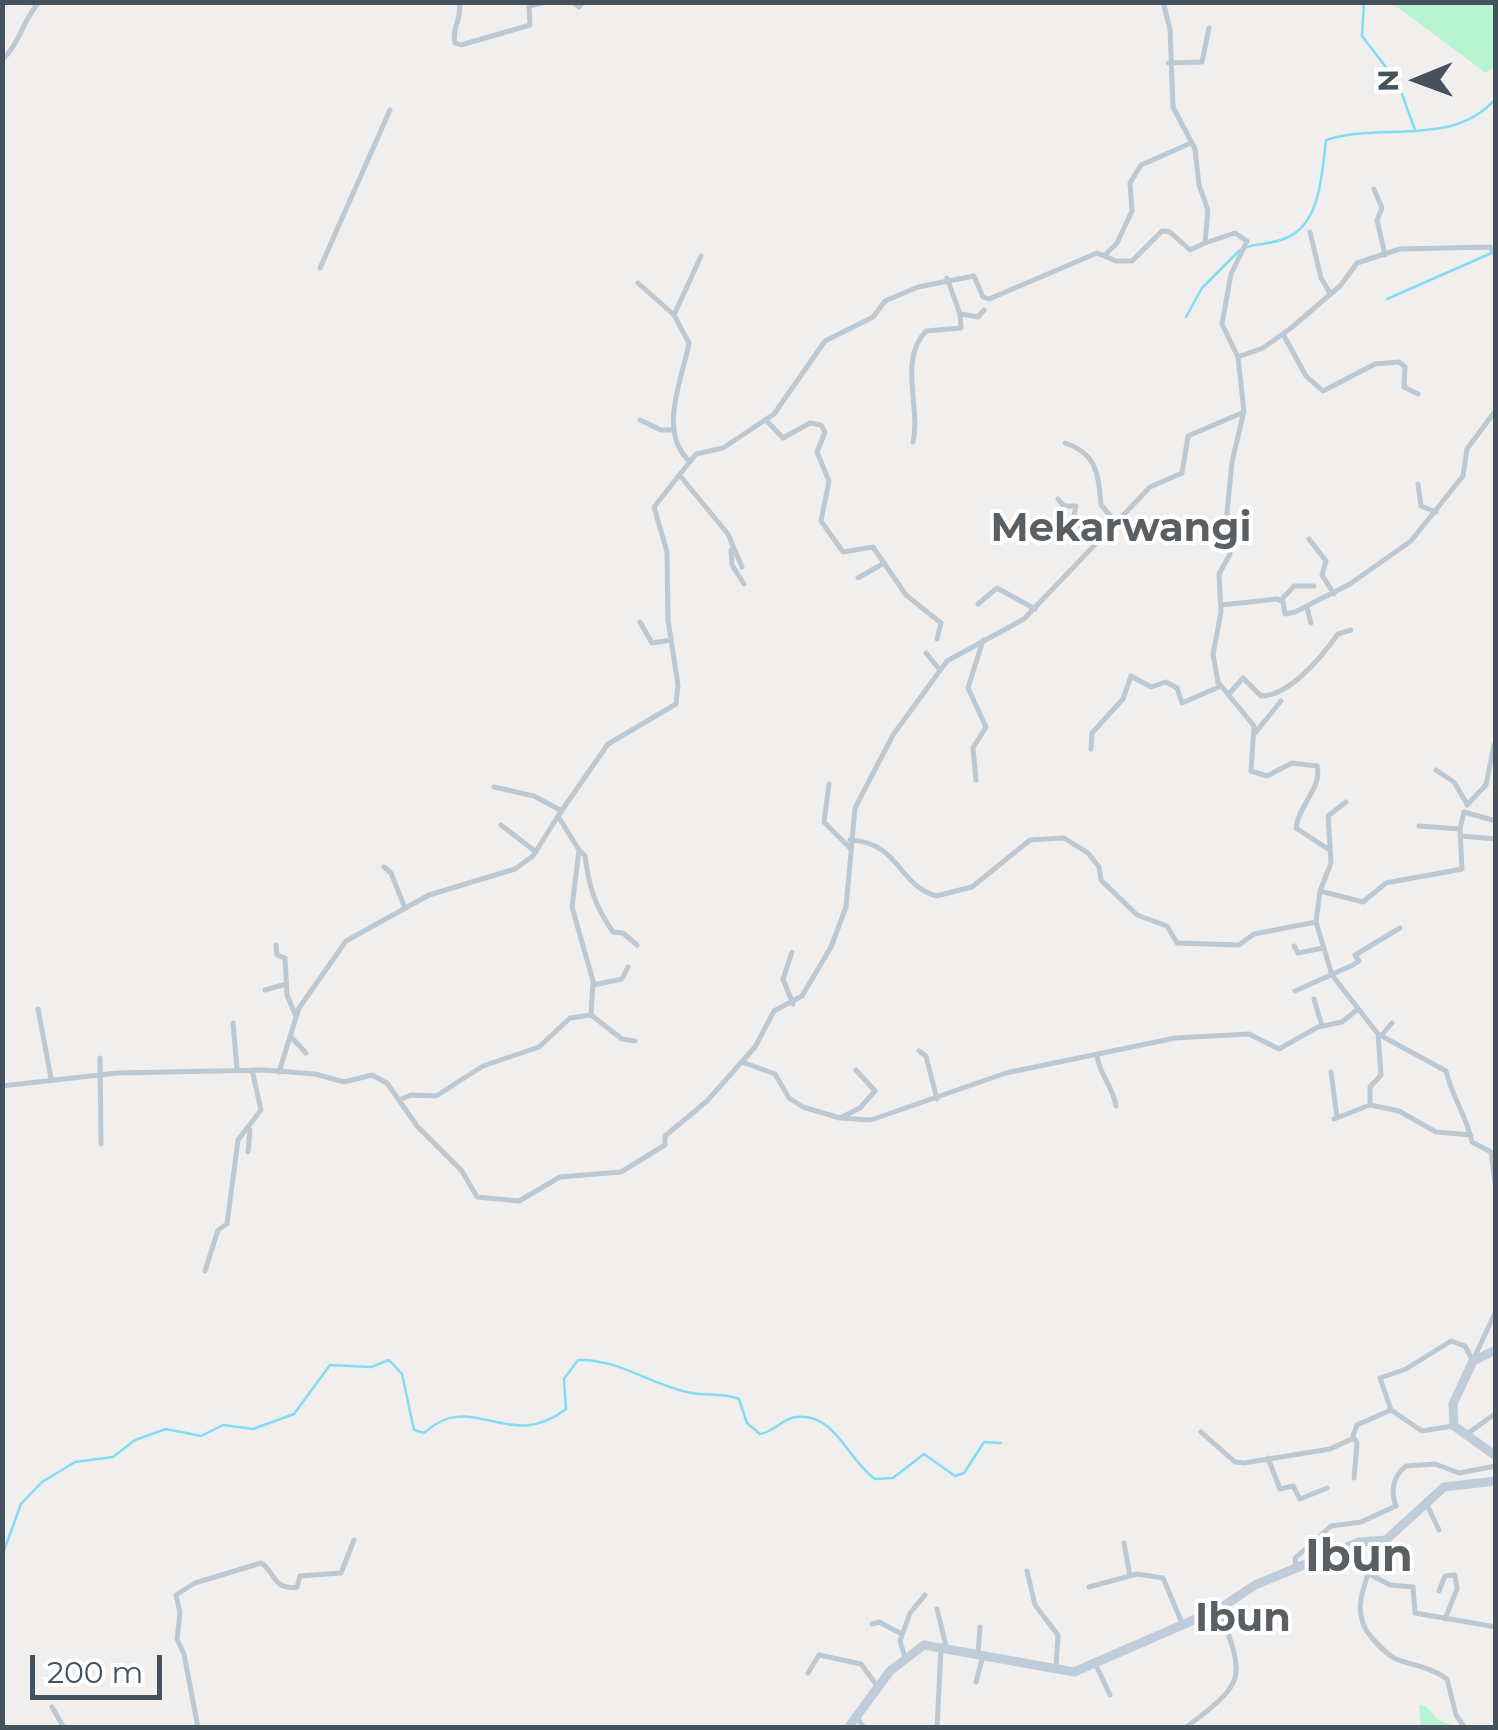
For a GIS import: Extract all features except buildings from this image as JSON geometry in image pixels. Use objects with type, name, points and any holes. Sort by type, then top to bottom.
[{"type":"main road","points":[[1496,1350],[1473,1361],[1453,1404],[1454,1426],[1496,1456]]},
{"type":"main road","points":[[848,1728],[905,1657],[924,1646],[944,1646],[1074,1672],[1219,1609],[1255,1586],[1359,1542],[1378,1542],[1394,1535],[1444,1486],[1496,1481]]},
{"type":"street","points":[[2,60],[16,47],[27,17],[39,2]]},
{"type":"street","points":[[459,2],[460,16],[452,34],[461,46],[529,26],[528,6],[547,2]]},
{"type":"street","points":[[573,2],[579,6],[582,2]]},
{"type":"street","points":[[1163,2],[1170,29],[1168,62],[1173,107],[1191,143],[1208,210],[1205,243]]},
{"type":"street","points":[[1168,62],[1202,62],[1210,28]]},
{"type":"street","points":[[320,268],[390,110]]},
{"type":"street","points":[[1106,256],[1128,220],[1130,183],[1142,164],[1191,143]]},
{"type":"street","points":[[1374,189],[1382,208],[1377,220],[1385,255]]},
{"type":"street","points":[[279,1072],[296,1015],[346,941],[456,883],[515,868],[536,852],[608,744],[676,704],[678,686],[671,640],[667,552],[654,508],[696,454],[723,448],[766,420],[792,394],[803,368],[825,341],[872,318],[885,301],[946,278],[974,276],[983,297],[989,299],[1098,252],[1120,262],[1132,261],[1168,230],[1190,250],[1235,232],[1248,244],[1229,283],[1222,324],[1238,357],[1244,412],[1230,480],[1230,554],[1219,574],[1222,605],[1213,654],[1222,686],[1251,720],[1256,732]]},
{"type":"street","points":[[1310,232],[1321,278],[1330,293]]},
{"type":"street","points":[[1238,357],[1264,348],[1283,334],[1357,264],[1400,248],[1490,247],[1496,255]]},
{"type":"street","points":[[674,316],[701,256]]},
{"type":"street","points":[[913,442],[916,404],[910,392],[919,339],[926,330],[960,330],[960,314],[946,278]]},
{"type":"street","points":[[638,283],[674,316],[689,343],[680,373],[674,430],[676,448],[690,462]]},
{"type":"street","points":[[960,314],[978,317],[984,310]]},
{"type":"street","points":[[1283,334],[1306,376],[1323,390],[1374,364],[1398,362],[1405,368],[1404,387],[1418,394]]},
{"type":"street","points":[[1281,600],[1286,614],[1307,608],[1411,542],[1463,476],[1467,449],[1496,410]]},
{"type":"street","points":[[2,1086],[98,1074],[252,1070],[344,1082],[372,1075],[387,1083],[417,1126],[462,1171],[478,1199],[519,1200],[560,1177],[606,1176],[642,1161],[666,1144],[665,1136],[707,1101],[742,1062],[759,1042],[774,1011],[793,1004],[842,926],[855,808],[884,751],[940,670],[983,640],[1017,623],[1106,537],[1150,487],[1183,471],[1188,436],[1244,412]]},
{"type":"street","points":[[640,420],[662,430],[674,430]]},
{"type":"street","points":[[766,420],[783,438],[810,423],[821,425],[825,432],[817,452],[829,492],[820,519],[843,552],[856,552],[869,544],[906,595],[942,623],[938,639]]},
{"type":"street","points":[[1064,443],[1086,452],[1095,465],[1102,480],[1101,506],[1116,524]]},
{"type":"street","points":[[681,476],[728,534],[732,565],[744,584]]},
{"type":"street","points":[[1418,484],[1422,506],[1436,512]]},
{"type":"street","points":[[1058,499],[1064,506],[1076,506],[1074,514],[1082,530],[1106,537]]},
{"type":"street","points":[[1309,539],[1326,561],[1322,575],[1334,594]]},
{"type":"street","points":[[731,549],[742,567]]},
{"type":"street","points":[[858,578],[884,563]]},
{"type":"street","points":[[1222,605],[1281,600],[1294,586],[1314,586]]},
{"type":"street","points":[[978,604],[998,588],[1035,608]]},
{"type":"street","points":[[1307,608],[1311,623]]},
{"type":"street","points":[[640,622],[652,643],[671,640]]},
{"type":"street","points":[[1228,694],[1243,678],[1261,696],[1272,696],[1300,679],[1306,667],[1327,653],[1338,634],[1351,630]]},
{"type":"street","points":[[976,780],[973,748],[986,727],[968,687],[983,640]]},
{"type":"street","points":[[926,653],[940,670]]},
{"type":"street","points":[[1091,750],[1092,733],[1123,699],[1131,676],[1138,684],[1151,688],[1166,682],[1176,688],[1182,702],[1222,686]]},
{"type":"street","points":[[1281,700],[1256,732],[1249,764],[1253,773],[1272,775],[1299,762],[1317,766],[1320,774],[1302,806],[1296,828],[1328,850]]},
{"type":"street","points":[[1320,891],[1363,902],[1386,883],[1462,869],[1460,833],[1466,808],[1486,786],[1494,766],[1494,745]]},
{"type":"street","points":[[1436,770],[1454,782],[1466,808],[1496,821]]},
{"type":"street","points":[[820,786],[828,787],[825,824],[850,848]]},
{"type":"street","points":[[494,787],[534,796],[560,814],[585,856],[588,888],[599,912],[613,932],[623,933],[637,946]]},
{"type":"street","points":[[1346,802],[1329,814],[1331,863],[1320,891],[1316,922],[1332,975],[1380,1035],[1444,1069],[1454,1103],[1474,1146],[1493,1151],[1496,1190]]},
{"type":"street","points":[[501,824],[536,852]]},
{"type":"street","points":[[1418,826],[1496,839]]},
{"type":"street","points":[[850,840],[888,851],[903,872],[936,896],[972,887],[1030,840],[1061,838],[1088,853],[1099,867],[1101,880],[1137,915],[1167,926],[1174,942],[1239,945],[1254,934],[1316,922]]},
{"type":"street","points":[[579,850],[572,907],[593,984],[590,1015]]},
{"type":"street","points":[[384,868],[391,872],[406,908]]},
{"type":"street","points":[[1295,991],[1357,962],[1356,955],[1400,928]]},
{"type":"street","points":[[276,944],[276,953],[285,958],[286,984],[296,1015]]},
{"type":"street","points":[[1294,946],[1298,953],[1323,948]]},
{"type":"street","points":[[792,952],[783,979],[793,1004]]},
{"type":"street","points":[[593,984],[622,979],[628,967]]},
{"type":"street","points":[[265,990],[286,984]]},
{"type":"street","points":[[1314,999],[1322,1026]]},
{"type":"street","points":[[38,1008],[51,1078]]},
{"type":"street","points":[[742,1062],[775,1074],[785,1092],[804,1106],[840,1118],[880,1119],[1006,1073],[1217,1034],[1233,1038],[1249,1034],[1279,1049],[1322,1026],[1342,1022],[1358,1009]]},
{"type":"street","points":[[399,1100],[411,1095],[436,1096],[483,1066],[538,1047],[570,1018],[590,1015],[622,1039],[635,1041]]},
{"type":"street","points":[[233,1022],[238,1070]]},
{"type":"street","points":[[1370,1105],[1370,1087],[1382,1075],[1380,1035],[1392,1023]]},
{"type":"street","points":[[290,1036],[306,1054]]},
{"type":"street","points":[[920,1051],[926,1056],[937,1099]]},
{"type":"street","points":[[1098,1056],[1100,1072],[1113,1090],[1116,1106]]},
{"type":"street","points":[[100,1058],[101,1144]]},
{"type":"street","points":[[248,1152],[250,1129],[262,1104],[252,1070]]},
{"type":"street","points":[[840,1118],[862,1107],[875,1090],[856,1070]]},
{"type":"street","points":[[1331,1072],[1336,1118],[1370,1105],[1408,1115],[1434,1132],[1470,1134]]},
{"type":"street","points":[[205,1271],[218,1230],[227,1224],[238,1140],[250,1129]]},
{"type":"street","points":[[1473,1361],[1496,1310]]},
{"type":"street","points":[[1454,1426],[1422,1432],[1391,1410],[1380,1378],[1406,1370],[1451,1341],[1465,1346],[1473,1361]]},
{"type":"street","points":[[1201,1432],[1234,1462],[1330,1449],[1353,1437],[1357,1425],[1391,1410]]},
{"type":"street","points":[[1467,1434],[1496,1413]]},
{"type":"street","points":[[1353,1437],[1357,1443],[1354,1478]]},
{"type":"street","points":[[1268,1458],[1280,1490],[1292,1486],[1300,1499],[1327,1488]]},
{"type":"street","points":[[1298,1570],[1294,1558],[1332,1526],[1361,1522],[1396,1506],[1392,1498],[1396,1476],[1406,1466],[1434,1464],[1459,1473],[1496,1466]]},
{"type":"street","points":[[1427,1505],[1439,1530]]},
{"type":"street","points":[[198,1728],[184,1654],[176,1639],[180,1612],[176,1596],[195,1583],[261,1563],[270,1578],[283,1587],[297,1587],[300,1576],[340,1572],[354,1540]]},
{"type":"street","points":[[1378,1542],[1371,1576],[1359,1599],[1362,1624],[1393,1658],[1422,1665],[1447,1680],[1456,1715],[1465,1728]]},
{"type":"street","points":[[1124,1544],[1130,1576]]},
{"type":"street","points":[[1027,1571],[1035,1604],[1058,1636],[1056,1670]]},
{"type":"street","points":[[1438,1590],[1444,1576],[1455,1575],[1457,1590],[1445,1619]]},
{"type":"street","points":[[1089,1587],[1130,1576],[1164,1578],[1182,1624]]},
{"type":"street","points":[[1371,1576],[1388,1584],[1413,1587],[1414,1612],[1496,1628]]},
{"type":"street","points":[[905,1657],[899,1644],[902,1634],[913,1608],[925,1595]]},
{"type":"street","points":[[937,1728],[944,1646],[938,1609]]},
{"type":"street","points":[[1185,1728],[1231,1692],[1236,1656],[1219,1609]]},
{"type":"street","points":[[872,1624],[879,1622],[902,1634]]},
{"type":"street","points":[[976,1682],[980,1627]]},
{"type":"street","points":[[808,1673],[819,1654],[861,1664],[878,1687]]},
{"type":"street","points":[[1095,1663],[1110,1695]]},
{"type":"street","points":[[52,1706],[64,1728]]},
{"type":"street","points":[[856,1716],[864,1728]]},
{"type":"green space","points":[[1392,3],[1495,3],[1495,66],[1486,73]]},
{"type":"green space","points":[[1419,1705],[1426,1706],[1437,1719],[1456,1727],[1421,1727]]},
{"type":"waterway","points":[[1364,2],[1362,36],[1398,83],[1415,130]]},
{"type":"waterway","points":[[1247,247],[1286,238],[1306,221],[1318,196],[1326,140],[1438,129],[1479,113],[1496,98]]},
{"type":"waterway","points":[[1186,317],[1202,288],[1240,250]]},
{"type":"waterway","points":[[1387,299],[1494,252]]},
{"type":"waterway","points":[[2,1556],[21,1504],[42,1482],[75,1462],[113,1457],[135,1440],[166,1429],[201,1436],[223,1425],[253,1429],[294,1414],[330,1365],[371,1367],[389,1360],[402,1374],[414,1430],[424,1433],[442,1421],[458,1417],[508,1425],[545,1421],[566,1409],[564,1379],[578,1360],[607,1363],[698,1394],[739,1399],[747,1423],[760,1434],[796,1417],[821,1422],[875,1479],[893,1478],[924,1454],[955,1476],[964,1473],[984,1442],[1001,1443]]},
{"type":"district","name":"Mekarwangi","points":[[1121,529]]},
{"type":"district","name":"Ibun","points":[[1359,1558]]},
{"type":"district","name":"Ibun","points":[[1243,1619]]}]
